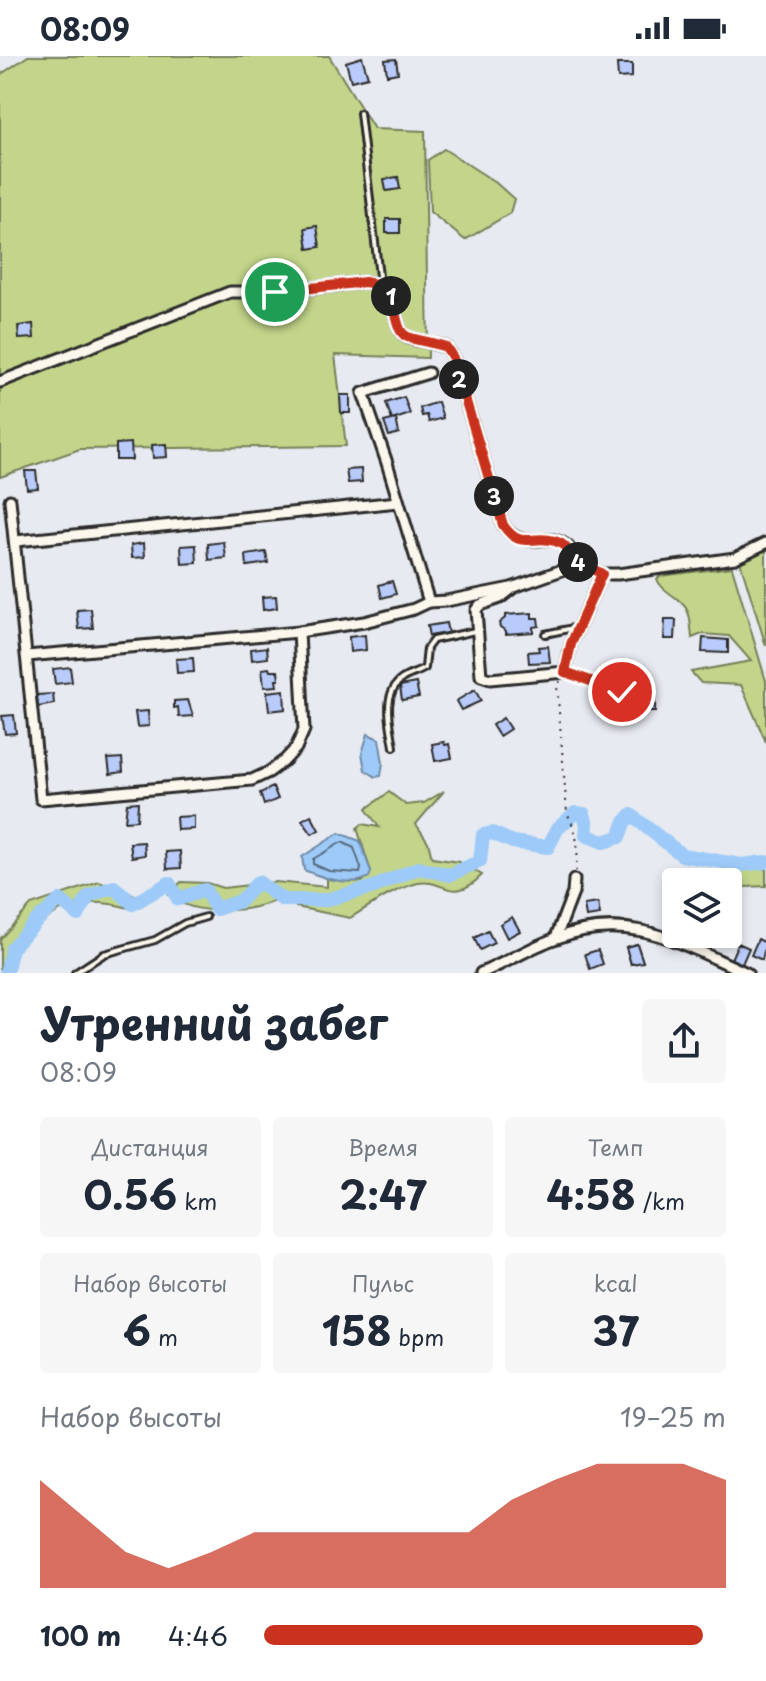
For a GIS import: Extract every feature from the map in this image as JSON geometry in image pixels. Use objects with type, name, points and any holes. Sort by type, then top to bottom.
[{"type":"street","points":[[0,382],[230,292],[279,292],[365,282],[380,286],[391,294],[402,334],[410,340],[446,347],[453,358],[503,525],[509,534],[525,542],[556,541],[567,547],[579,564],[602,574],[735,558],[766,543]]},
{"type":"street","points":[[428,373],[363,393],[429,602]]},
{"type":"street","points":[[10,500],[41,799],[47,801],[252,780],[269,772],[296,748],[304,730],[299,632]]},
{"type":"street","points":[[16,541],[398,502]]},
{"type":"street","points":[[27,656],[299,632],[364,622],[429,602],[514,587],[579,564]]},
{"type":"street","points":[[514,587],[500,598],[477,607],[480,670],[485,678],[565,672],[571,644],[602,574]]},
{"type":"street","points":[[556,937],[573,893],[574,880]]},
{"type":"street","points":[[488,972],[556,937],[603,927],[633,927],[747,973]]},
{"type":"lane","points":[[360,113],[380,286]]},
{"type":"lane","points":[[545,634],[578,627]]},
{"type":"lane","points":[[394,747],[389,702],[393,688],[401,680],[425,668],[427,648],[433,640],[478,631]]},
{"type":"lane","points":[[565,672],[628,693]]},
{"type":"lane","points":[[75,973],[104,954],[155,940],[185,923],[206,917]]},
{"type":"path","points":[[565,672],[557,686],[567,813],[574,826],[579,854],[574,880]]},
{"type":"green space","points":[[28,56],[329,56],[374,129],[425,131],[428,358],[335,355],[346,446],[80,449],[0,477],[0,75]]},
{"type":"green space","points":[[444,149],[495,182],[514,199],[510,213],[465,240],[430,212],[428,160]]},
{"type":"green space","points":[[766,548],[766,646],[740,561]]},
{"type":"green space","points":[[732,567],[766,681],[766,742],[741,685],[701,683],[691,672],[751,661],[729,636],[702,634],[692,638],[688,612],[657,579],[660,576]]},
{"type":"green space","points":[[444,791],[416,824],[428,842],[432,858],[459,862],[482,875],[463,889],[418,883],[391,893],[350,918],[296,907],[286,896],[243,909],[210,910],[180,903],[168,895],[181,882],[207,883],[223,888],[275,882],[327,887],[327,879],[362,882],[371,872],[357,828],[362,824],[379,827],[366,809],[389,792],[406,805],[424,803]]},
{"type":"green space","points":[[724,867],[766,868],[766,886],[742,886],[742,868]]},
{"type":"green space","points":[[99,882],[135,895],[129,908],[105,903],[69,906],[42,924],[0,967],[0,939],[31,905]]},
{"type":"water","points":[[368,734],[379,739],[383,763],[381,776],[376,777],[365,770],[362,753]]},
{"type":"water","points":[[339,833],[360,841],[371,872],[369,877],[346,882],[304,870],[302,857]]},
{"type":"building","points":[[362,57],[368,77],[351,81],[346,62]]},
{"type":"building","points":[[396,59],[398,73],[387,75],[385,60]]},
{"type":"building","points":[[617,64],[632,64],[632,77],[618,78]]},
{"type":"building","points":[[398,177],[400,189],[386,191],[384,179]]},
{"type":"building","points":[[386,219],[400,219],[400,233],[386,233]]},
{"type":"building","points":[[317,226],[320,247],[308,249],[305,228]]},
{"type":"building","points":[[33,324],[34,338],[19,339],[18,326]]},
{"type":"building","points":[[340,395],[350,395],[350,413],[341,413]]},
{"type":"building","points":[[404,397],[410,414],[392,420],[386,403]]},
{"type":"building","points":[[438,402],[443,418],[429,422],[427,415],[422,416],[420,408]]},
{"type":"building","points":[[396,419],[399,433],[389,436],[384,422]]},
{"type":"building","points":[[131,443],[132,460],[116,460],[116,444]]},
{"type":"building","points":[[166,444],[167,457],[153,458],[152,445]]},
{"type":"building","points":[[361,469],[362,482],[348,483],[346,470]]},
{"type":"building","points":[[25,471],[36,471],[38,488],[27,489]]},
{"type":"building","points":[[224,542],[226,558],[209,560],[208,544]]},
{"type":"building","points":[[144,543],[145,557],[132,558],[131,545]]},
{"type":"building","points":[[196,545],[197,563],[182,564],[181,546]]},
{"type":"building","points":[[266,552],[268,563],[247,566],[246,555]]},
{"type":"building","points":[[392,581],[396,594],[382,598],[379,585]]},
{"type":"building","points":[[276,596],[277,608],[263,610],[262,597]]},
{"type":"building","points":[[91,609],[93,628],[79,629],[77,610]]},
{"type":"building","points":[[532,613],[532,618],[538,618],[539,626],[533,627],[533,632],[506,634],[500,627],[499,623],[505,615]]},
{"type":"building","points":[[665,620],[676,620],[675,639],[664,639]]},
{"type":"building","points":[[446,623],[448,633],[429,636],[427,626]]},
{"type":"building","points":[[365,635],[366,650],[350,652],[349,637]]},
{"type":"building","points":[[703,638],[728,640],[728,653],[702,652]]},
{"type":"building","points":[[548,646],[550,662],[529,663],[528,652]]},
{"type":"building","points":[[267,647],[268,658],[252,660],[251,649]]},
{"type":"building","points":[[193,658],[194,672],[177,673],[176,659]]},
{"type":"building","points":[[70,667],[72,682],[55,684],[53,669]]},
{"type":"building","points":[[269,668],[270,671],[278,671],[277,686],[264,687],[262,669]]},
{"type":"building","points":[[416,683],[419,697],[402,700],[400,686]]},
{"type":"building","points":[[284,690],[285,709],[269,711],[267,692]]},
{"type":"building","points":[[475,690],[481,701],[461,710],[456,701]]},
{"type":"building","points":[[53,694],[54,704],[38,707],[37,695]]},
{"type":"building","points":[[643,696],[655,696],[655,712],[643,712]]},
{"type":"building","points":[[188,700],[193,716],[179,717],[174,701]]},
{"type":"building","points":[[148,711],[149,726],[137,727],[135,712]]},
{"type":"building","points":[[14,715],[16,733],[5,734],[2,716]]},
{"type":"building","points":[[503,718],[510,729],[499,736],[492,725]]},
{"type":"building","points":[[444,742],[445,745],[449,744],[452,758],[435,761],[432,744]]},
{"type":"building","points":[[122,758],[123,772],[110,774],[108,759]]},
{"type":"building","points":[[273,787],[278,799],[264,805],[260,793]]},
{"type":"building","points":[[138,802],[137,820],[125,821],[127,803]]},
{"type":"building","points":[[311,815],[319,830],[312,834],[302,820]]},
{"type":"building","points":[[194,816],[194,829],[177,830],[176,817]]},
{"type":"building","points":[[144,842],[145,855],[132,857],[130,843]]},
{"type":"building","points":[[180,851],[181,868],[167,869],[166,852]]},
{"type":"building","points":[[598,903],[600,915],[586,917],[584,905]]},
{"type":"building","points":[[512,917],[520,931],[507,938],[500,924]]},
{"type":"building","points":[[488,931],[494,943],[480,950],[474,938]]},
{"type":"building","points":[[758,939],[766,943],[762,960],[751,955]]},
{"type":"building","points":[[637,944],[643,962],[631,964],[626,947]]},
{"type":"building","points":[[637,944],[643,962],[631,964],[626,947]]},
{"type":"building","points":[[742,945],[749,948],[742,964],[731,959],[736,948],[742,948]]},
{"type":"building","points":[[598,950],[603,964],[590,969],[585,954]]},
{"type":"waterway","points":[[6,973],[12,948],[60,900],[78,915],[89,896],[114,887],[133,904],[169,883],[178,899],[205,890],[216,909],[240,901],[258,882],[283,900],[325,900],[374,887],[418,868],[450,875],[480,861],[483,835],[492,833],[513,842],[548,847],[558,828],[575,813],[584,814],[586,835],[603,842],[619,837],[631,815],[682,855],[741,865],[766,862]]},
{"type":"route","points":[[275,292],[365,282],[375,284],[391,294],[402,334],[410,340],[446,347],[453,358],[503,525],[509,534],[525,542],[556,541],[567,547],[579,564],[602,574],[571,644],[565,672],[622,692]]}]
